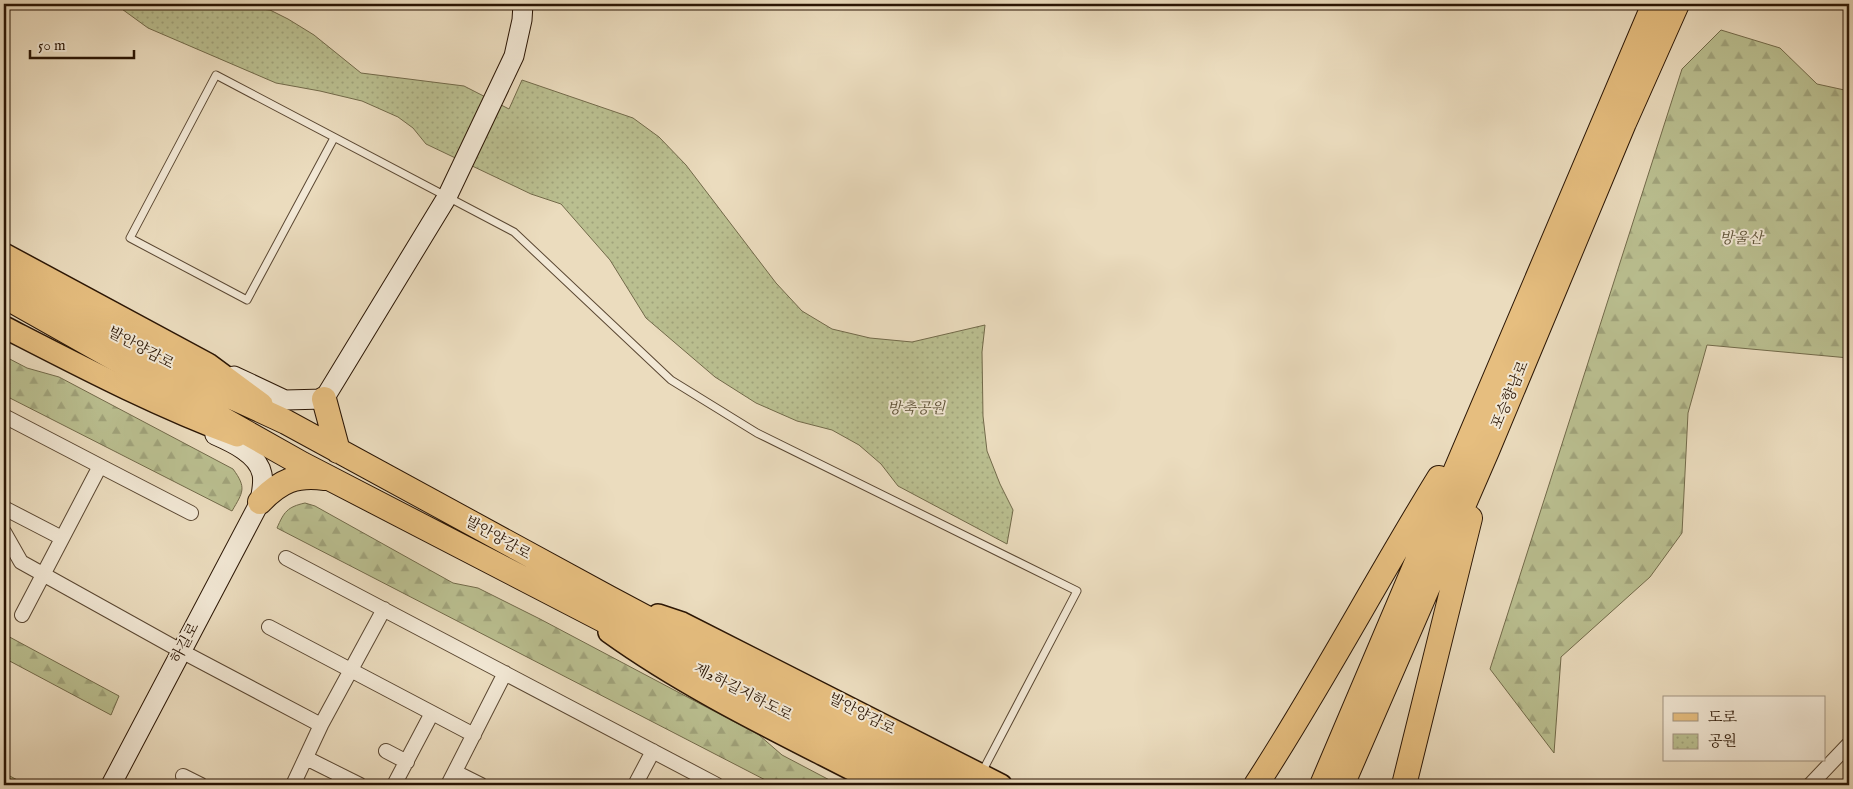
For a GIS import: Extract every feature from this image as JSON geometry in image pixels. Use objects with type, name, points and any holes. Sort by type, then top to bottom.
[{"type":"highway","name":"포승향남로","points":[[1322,785],[1654,4]]},
{"type":"highway","name":"포승향남로","points":[[1342,785],[1487,450],[1624,123],[1677,4]]},
{"type":"highway","name":"발안양감로","points":[[4,274],[232,397],[286,422],[609,598]]},
{"type":"highway","name":"발안양감로","points":[[4,296],[331,480],[565,599]]},
{"type":"highway","points":[[324,399],[338,451]]},
{"type":"highway","points":[[1256,785],[1288,736],[1400,541],[1478,415]]},
{"type":"highway","points":[[1404,785],[1487,450]]},
{"type":"highway","points":[[260,502],[271,490],[284,482],[314,477],[331,480]]},
{"type":"highway","name":"제2하길지하도로","points":[[609,598],[960,785]]},
{"type":"highway","name":"제2하길지하도로","points":[[565,599],[922,785]]},
{"type":"main road","points":[[4,254],[208,364],[286,422]]},
{"type":"main road","points":[[4,327],[98,375],[194,420],[282,453]]},
{"type":"main road","name":"발안양감로","points":[[609,598],[682,623],[1001,785]]},
{"type":"main road","name":"발안양감로","points":[[565,599],[648,660],[726,704],[882,785]]},
{"type":"street","points":[[208,364],[285,400],[324,399],[447,197],[514,56],[522,20],[523,4]]},
{"type":"street","points":[[98,375],[244,450],[255,461],[262,473],[260,502]]},
{"type":"street","points":[[4,416],[191,513]]},
{"type":"street","points":[[22,615],[100,466]]},
{"type":"street","name":"하길로","points":[[110,785],[260,502]]},
{"type":"street","points":[[4,508],[62,538]]},
{"type":"street","points":[[4,532],[21,562],[321,726]]},
{"type":"street","points":[[286,558],[717,785]]},
{"type":"street","points":[[293,785],[321,726],[384,609]]},
{"type":"street","points":[[269,627],[474,735]]},
{"type":"street","points":[[448,785],[505,674]]},
{"type":"street","points":[[394,785],[432,713]]},
{"type":"street","points":[[1810,785],[1849,744]]},
{"type":"street","points":[[386,751],[407,762]]},
{"type":"street","points":[[635,785],[653,751]]},
{"type":"street","points":[[306,758],[360,785]]},
{"type":"street","points":[[454,772],[481,785]]},
{"type":"street","points":[[183,776],[201,785]]},
{"type":"lane","points":[[334,138],[248,300],[130,238],[216,76],[514,232],[671,380],[757,433],[1077,591],[981,774]]},
{"type":"green space","name":"방축공원","points":[[115,4],[236,4],[270,10],[314,35],[361,73],[464,86],[509,109],[522,80],[633,118],[659,137],[686,165],[776,283],[802,311],[832,329],[870,338],[912,342],[985,325],[982,352],[983,416],[987,451],[1013,510],[1007,544],[898,486],[881,464],[859,445],[832,430],[797,421],[756,403],[715,377],[646,318],[610,260],[561,204],[531,194],[426,144],[413,128],[398,117],[362,101],[276,83],[148,28]]},
{"type":"green space","name":"방울산","points":[[1721,30],[1780,48],[1817,84],[1849,91],[1849,358],[1707,345],[1688,413],[1682,533],[1650,577],[1561,657],[1554,753],[1490,669],[1682,69]]},
{"type":"green space","points":[[4,356],[27,368],[59,377],[233,469],[240,481],[242,490],[232,511],[4,395]]},
{"type":"green space","points":[[305,503],[315,506],[453,583],[478,588],[540,619],[759,735],[782,755],[839,785],[775,785],[277,528],[290,508]]},
{"type":"green space","points":[[4,634],[119,696],[111,715],[4,658]]},
{"type":"green space","points":[[4,773],[27,785],[4,785]]}]
